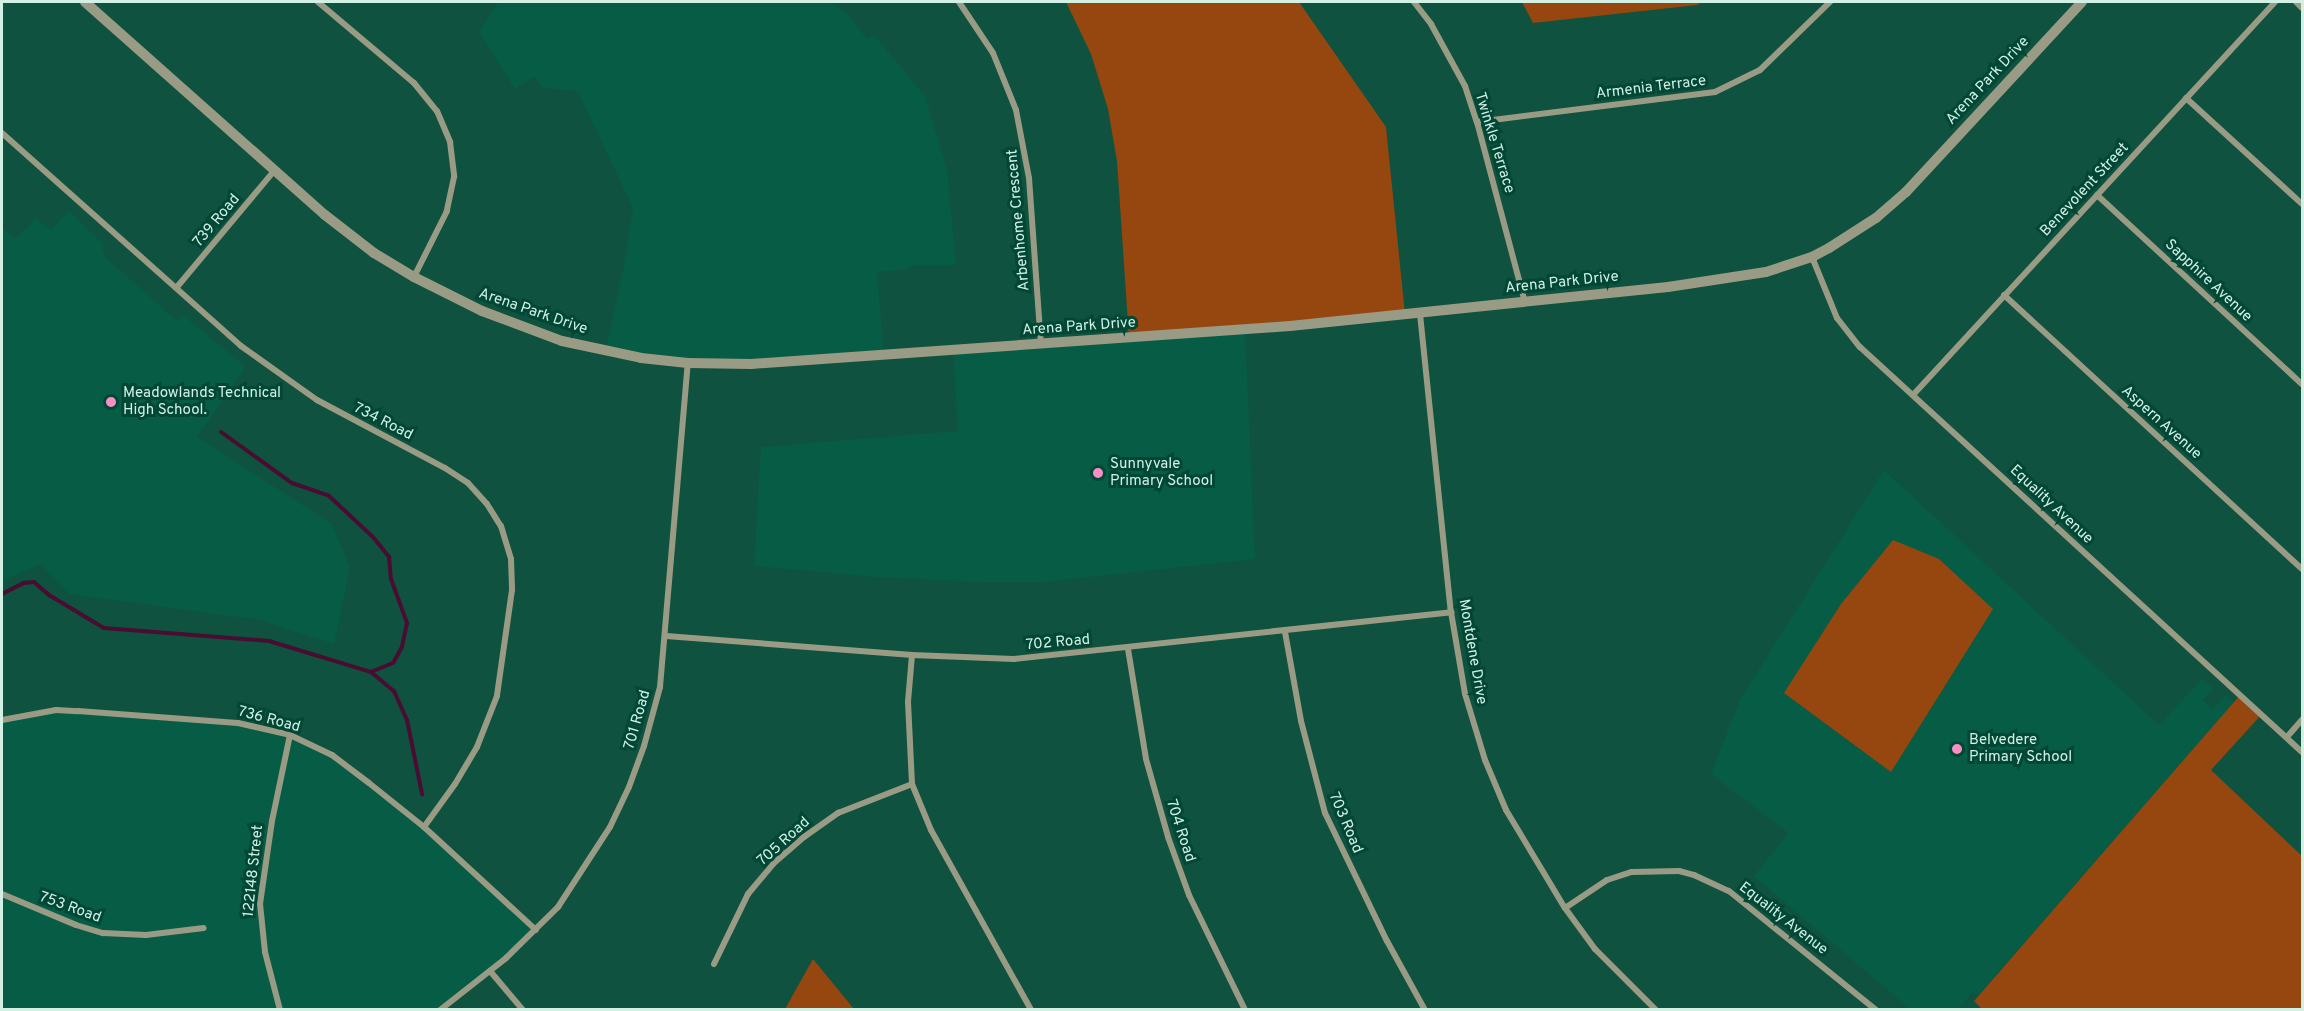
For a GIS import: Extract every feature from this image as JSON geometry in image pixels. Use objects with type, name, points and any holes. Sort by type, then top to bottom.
[{"type":"street","name":"Arena Park Drive","points":[[86,2],[325,214],[374,253],[414,278],[482,311],[562,341],[641,358],[688,363],[751,364],[1420,314],[1730,279],[1766,272],[1812,257],[1862,228],[1906,192],[2082,2]]},
{"type":"street","points":[[318,2],[414,83],[437,111],[450,142],[454,177],[447,211],[414,278]]},
{"type":"street","name":"Arbenhome Crescent","points":[[959,2],[976,24],[1005,78],[1024,143],[1029,178],[1041,344]]},
{"type":"street","name":"Twinkle Terrace","points":[[1414,2],[1431,24],[1464,86],[1477,122],[1526,302]]},
{"type":"street","name":"Armenia Terrace","points":[[1477,122],[1698,96],[1724,89],[1760,70],[1830,2]]},
{"type":"street","name":"Benevolent Street","points":[[1912,395],[2275,2]]},
{"type":"street","points":[[2296,2],[2302,8]]},
{"type":"street","points":[[2186,98],[2302,204]]},
{"type":"street","name":"734 Road","points":[[2,133],[241,346],[278,375],[347,417],[445,468],[468,483],[501,526],[511,559],[512,590],[497,696],[477,747],[455,784],[424,827]]},
{"type":"street","name":"739 Road","points":[[177,287],[275,170]]},
{"type":"street","name":"Sapphire Avenue","points":[[2097,195],[2302,384]]},
{"type":"street","name":"Equality Avenue","points":[[1812,257],[1837,318],[1849,335],[2302,752]]},
{"type":"street","name":"Aspern Avenue","points":[[2004,295],[2302,569]]},
{"type":"street","name":"Montdene Drive","points":[[1420,314],[1451,612],[1465,694],[1485,760],[1506,810],[1565,908],[1595,949],[1656,1010]]},
{"type":"street","name":"701 Road","points":[[440,1010],[490,971],[536,930],[572,888],[620,809],[660,687],[688,363]]},
{"type":"street","name":"702 Road","points":[[666,636],[912,655],[1014,659],[1285,632],[1451,612]]},
{"type":"street","name":"703 Road","points":[[1285,632],[1300,721],[1325,813],[1387,940],[1425,1010]]},
{"type":"street","name":"704 Road","points":[[1128,648],[1146,759],[1168,837],[1189,895],[1245,1010]]},
{"type":"street","points":[[912,655],[908,702],[912,784],[931,830],[1031,1010]]},
{"type":"street","name":"736 Road","points":[[2,720],[56,710],[78,711],[238,723],[291,735],[332,755],[424,827],[536,930]]},
{"type":"street","points":[[2287,737],[2302,720]]},
{"type":"street","name":"122148 Street","points":[[280,1010],[265,952],[260,904],[272,821],[291,735]]},
{"type":"street","name":"705 Road","points":[[714,964],[748,894],[774,863],[804,837],[838,813],[912,784]]},
{"type":"street","name":"Equality Avenue","points":[[1565,908],[1607,880],[1632,872],[1671,870],[1694,875],[1729,891],[1876,1010]]},
{"type":"street","name":"753 Road","points":[[2,894],[76,925],[103,933],[146,935],[204,928]]},
{"type":"street","points":[[490,971],[523,1010]]},
{"type":"shaded area","points":[[498,2],[830,2],[848,14],[867,39],[875,36],[925,96],[947,170],[956,265],[911,265],[908,269],[877,272],[884,356],[751,364],[605,351],[623,271],[633,208],[578,92],[542,87],[535,76],[515,89],[479,32]]},
{"type":"shaded area","points":[[1066,2],[1299,2],[1386,127],[1405,314],[1129,338],[1117,161],[1108,109],[1091,54]]},
{"type":"shaded area","points":[[1522,2],[1702,2],[1697,5],[1533,23]]},
{"type":"shaded area","name":"Meadowlands Technical High School.","points":[[69,211],[104,245],[102,248],[105,257],[177,321],[183,315],[246,367],[197,437],[332,524],[350,568],[334,644],[260,620],[70,594],[40,564],[2,581],[2,228],[15,239],[36,219],[51,230]]},
{"type":"shaded area","points":[[1245,329],[1255,559],[1044,582],[980,582],[877,577],[754,566],[761,447],[958,431],[953,350]]},
{"type":"shaded area","name":"Belvedere Primary School","points":[[1884,470],[2159,725],[2202,679],[2213,689],[2203,700],[2213,709],[2226,695],[2234,703],[1978,995],[1973,992],[1958,1009],[1910,1009],[1754,876],[1788,833],[1711,774],[1741,698]]},
{"type":"shaded area","points":[[1893,540],[1939,559],[1993,609],[1891,772],[1784,693],[1841,604]]},
{"type":"shaded area","points":[[2241,694],[2262,714],[2211,770],[2302,856],[2302,1009],[1983,1010],[1974,1001]]},
{"type":"shaded area","points":[[56,710],[237,722],[308,742],[369,782],[536,929],[505,958],[439,1009],[2,1009],[2,720]]},
{"type":"shaded area","points":[[813,959],[854,1009],[785,1009]]},
{"type":"waterway","points":[[221,432],[292,483],[329,496],[373,537],[389,557],[391,579],[407,623],[402,647],[393,663],[371,672]]},
{"type":"waterway","points":[[2,594],[24,583],[34,582],[49,595],[104,628],[269,641],[371,672],[394,691],[407,720],[422,794]]},
{"type":"place","name":"Meadowlands Technical High School.","points":[[111,402]]},
{"type":"place","name":"Sunnyvale Primary School","points":[[1098,473]]},
{"type":"place","name":"Belvedere Primary School","points":[[1957,749]]}]
